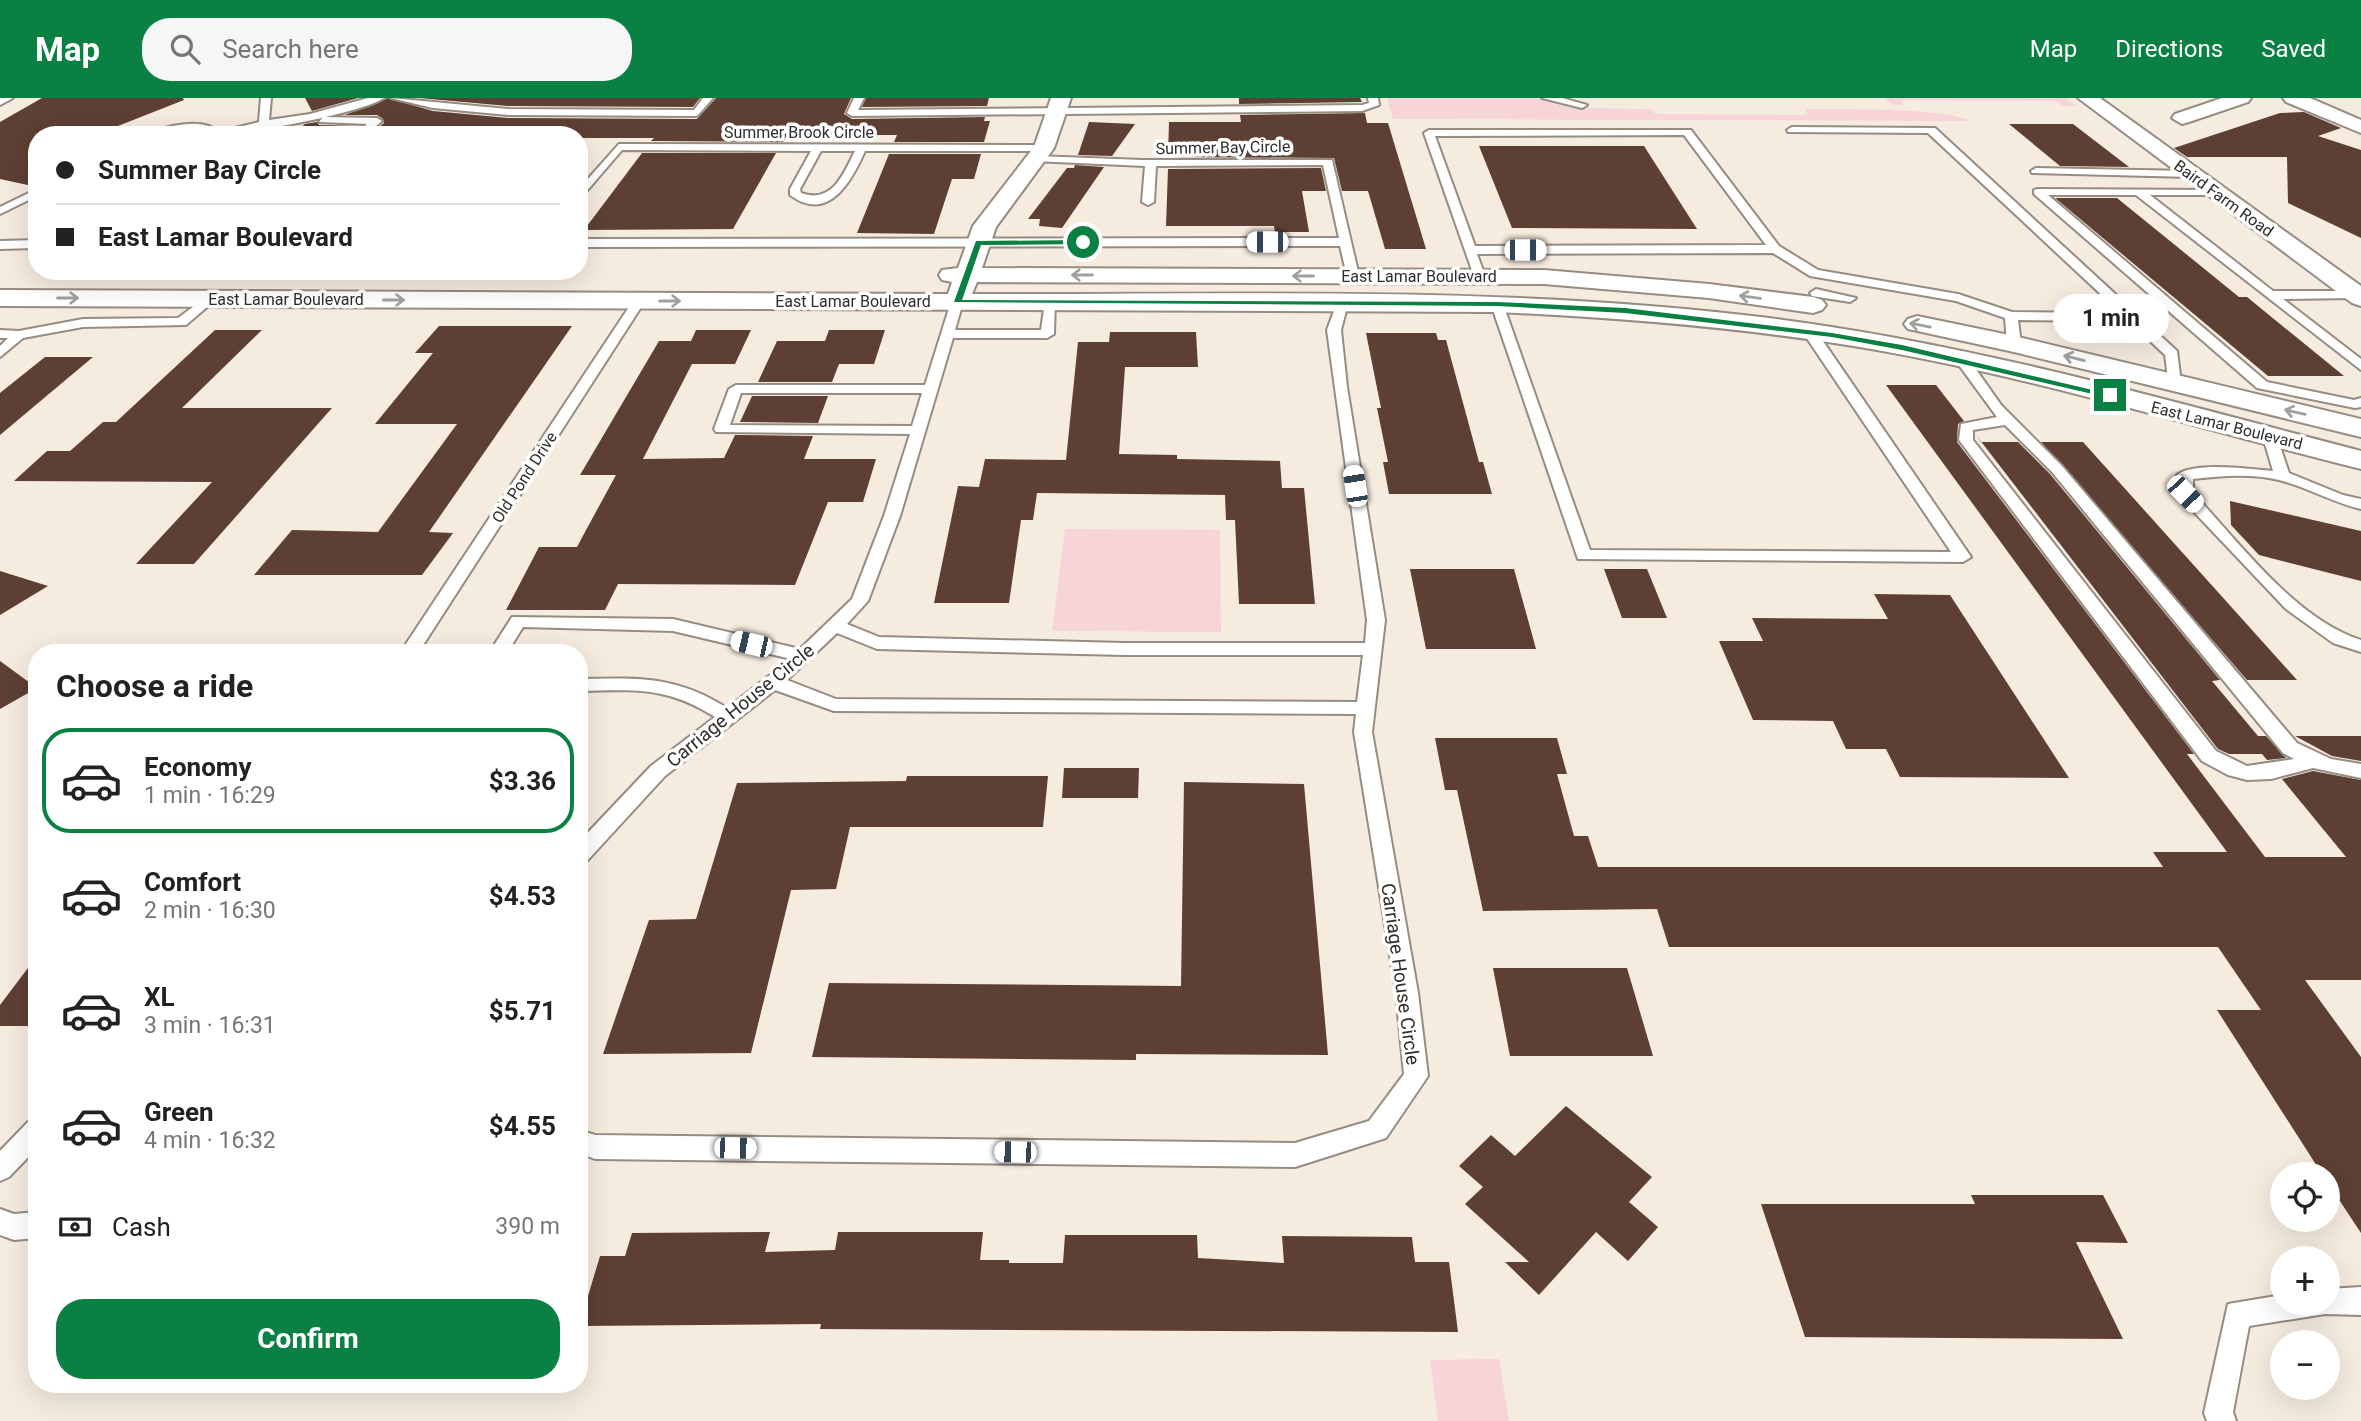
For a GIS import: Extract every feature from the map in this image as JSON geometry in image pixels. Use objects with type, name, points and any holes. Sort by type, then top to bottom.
[{"type":"main road","name":"Baird Farm Road","points":[[2088,98],[2359,295]]},
{"type":"main road","points":[[2182,118],[2241,98]]},
{"type":"main road","points":[[2293,98],[2361,127]]},
{"type":"main road","points":[[957,302],[978,243],[995,210],[1040,153],[1060,104]]},
{"type":"main road","name":"East Lamar Boulevard","points":[[926,275],[1479,276],[1612,282],[1814,310],[1963,361],[2361,460]]},
{"type":"main road","name":"East Lamar Boulevard","points":[[0,298],[1497,304],[1625,311],[1856,308]]},
{"type":"main road","name":"East Lamar Boulevard","points":[[1895,320],[2014,344],[2174,383],[2359,415]]},
{"type":"lane","points":[[0,102],[8,98]]},
{"type":"lane","points":[[264,124],[266,98]]},
{"type":"lane","points":[[257,126],[311,117],[379,98]]},
{"type":"lane","points":[[396,98],[470,111],[697,113],[708,98]]},
{"type":"lane","points":[[859,98],[852,113],[1023,111],[1060,104],[1091,110],[1362,108],[1374,105],[1373,98]]},
{"type":"lane","points":[[1547,98],[1582,106]]},
{"type":"lane","points":[[311,117],[318,120],[377,121],[371,126]]},
{"type":"lane","points":[[1792,130],[1931,130],[2172,354],[2174,383]]},
{"type":"lane","points":[[1479,276],[1429,133],[1687,132],[1775,249],[1814,273],[1958,298],[2011,316],[2132,317]]},
{"type":"lane","name":"Summer Brook Circle","points":[[588,186],[619,147],[818,147],[1040,153]]},
{"type":"lane","points":[[818,147],[796,190],[796,195],[804,198],[824,198],[841,190],[861,148]]},
{"type":"lane","name":"Summer Bay Circle","points":[[1040,153],[1151,163],[1328,162],[1353,276]]},
{"type":"lane","points":[[1148,202],[1151,163]]},
{"type":"lane","points":[[2036,171],[2191,174]]},
{"type":"lane","points":[[2215,192],[2038,192],[2262,385],[2359,415]]},
{"type":"lane","points":[[2138,192],[2361,366]]},
{"type":"lane","points":[[0,211],[28,196]]},
{"type":"lane","points":[[0,202],[13,204]]},
{"type":"lane","points":[[588,243],[1345,242]]},
{"type":"lane","points":[[0,245],[28,244]]},
{"type":"lane","points":[[1470,250],[1775,249]]},
{"type":"lane","points":[[1497,304],[1584,555],[1963,557],[1814,310],[1814,273]]},
{"type":"lane","points":[[1850,279],[1856,308]]},
{"type":"lane","points":[[2270,295],[2359,295]]},
{"type":"lane","points":[[0,334],[19,335],[83,323],[181,322],[209,299]]},
{"type":"lane","name":"Old Pond Drive","points":[[415,644],[639,300]]},
{"type":"lane","name":"Carriage House Circle","points":[[588,846],[658,771],[804,656],[860,601],[892,516],[957,302]]},
{"type":"lane","points":[[948,334],[1047,334],[1051,302]]},
{"type":"lane","name":"Carriage House Circle","points":[[588,1144],[595,1147],[1295,1155],[1377,1130],[1416,1076],[1407,993],[1363,732],[1376,620],[1340,387],[1334,330],[1342,303]]},
{"type":"lane","points":[[2011,316],[2014,344]]},
{"type":"lane","points":[[0,353],[19,335]]},
{"type":"lane","points":[[1963,361],[2008,420],[2057,469],[2290,748],[2312,761],[2347,771],[2361,771]]},
{"type":"lane","points":[[918,430],[721,429],[736,388],[930,389]]},
{"type":"lane","points":[[2008,420],[1966,427],[1966,440],[2209,756],[2224,768],[2249,775],[2312,761]]},
{"type":"lane","points":[[2270,437],[2282,476]]},
{"type":"lane","points":[[2361,504],[2338,499],[2282,476],[2230,471],[2185,475],[2185,494],[2305,620],[2346,644],[2361,646]]},
{"type":"lane","points":[[504,644],[518,621],[673,625],[804,656]]},
{"type":"lane","points":[[835,626],[877,643],[1124,649],[1372,649]]},
{"type":"lane","points":[[773,682],[835,705],[1366,708]]},
{"type":"lane","points":[[588,685],[650,684],[695,696],[728,717]]},
{"type":"lane","points":[[0,1169],[28,1139]]},
{"type":"lane","points":[[0,1222],[14,1227],[28,1226]]},
{"type":"lane","points":[[2340,1302],[2361,1301]]},
{"type":"lane","points":[[2222,1421],[2218,1413],[2238,1314],[2270,1310]]},
{"type":"shaded area","points":[[1387,98],[1535,98],[1570,108],[1651,109],[1655,114],[1804,115],[1808,113],[1805,109],[1891,110],[1939,114],[1970,121],[1393,119]]},
{"type":"shaded area","points":[[1885,98],[2066,98],[2076,106],[2063,106],[2056,101],[1901,100],[1904,105],[1892,105]]},
{"type":"shaded area","points":[[1065,529],[1220,530],[1221,632],[1052,631]]},
{"type":"shaded area","points":[[1499,1359],[1509,1421],[1438,1421],[1430,1360]]},
{"type":"building","points":[[42,98],[184,100],[118,126],[28,126],[28,185],[0,179],[0,122]]},
{"type":"building","points":[[305,98],[358,98],[312,111]]},
{"type":"building","points":[[388,98],[433,111],[508,118],[697,119],[716,98],[851,98],[844,114],[852,119],[985,117],[984,121],[990,121],[984,142],[894,142],[897,135],[787,135],[783,142],[651,141],[654,138],[588,138],[588,126],[380,126],[384,123],[383,119],[377,115],[345,115]]},
{"type":"building","points":[[419,98],[700,98],[693,107],[508,106]]},
{"type":"building","points":[[866,98],[989,98],[987,106],[862,107]]},
{"type":"building","points":[[1239,98],[1360,98],[1362,102],[1239,104]]},
{"type":"building","points":[[2304,112],[2341,128],[2318,136],[2361,150],[2361,238],[2288,203],[2287,157],[2187,157],[2174,148],[2280,113]]},
{"type":"building","points":[[1365,113],[1367,123],[1388,123],[1426,249],[1385,249],[1368,191],[1342,191],[1334,158],[1168,157],[1169,122],[1241,122],[1240,115]]},
{"type":"building","points":[[317,122],[319,125],[360,126],[302,126]]},
{"type":"building","points":[[1089,122],[1135,124],[1112,156],[1078,155]]},
{"type":"building","points":[[2009,124],[2073,124],[2129,167],[2060,166]]},
{"type":"building","points":[[1479,146],[1644,146],[1697,229],[1512,228]]},
{"type":"building","points":[[642,153],[776,153],[733,229],[588,230],[588,225]]},
{"type":"building","points":[[889,154],[981,154],[974,179],[952,179],[934,234],[857,233]]},
{"type":"building","points":[[1075,165],[1104,167],[1062,228],[1039,226],[1040,219],[1028,219],[1067,168],[1074,168]]},
{"type":"building","points":[[1321,168],[1326,191],[1302,191],[1309,232],[1275,232],[1274,226],[1166,226],[1168,169]]},
{"type":"building","points":[[2055,198],[2117,198],[2239,297],[2247,297],[2344,376],[2268,376]]},
{"type":"building","points":[[439,326],[572,326],[429,532],[453,533],[422,575],[254,575],[292,530],[378,532],[457,424],[375,424],[433,353],[415,353]]},
{"type":"building","points":[[215,330],[262,330],[182,408],[332,408],[194,564],[136,564],[212,482],[14,481],[47,451],[70,451],[103,422],[116,422]]},
{"type":"building","points":[[696,330],[751,330],[735,364],[692,364],[643,459],[724,458],[735,435],[813,436],[804,459],[876,459],[863,502],[828,502],[795,585],[618,584],[605,610],[506,610],[539,547],[577,547],[616,475],[580,475],[659,341],[691,341]]},
{"type":"building","points":[[829,330],[885,330],[874,364],[839,364],[832,382],[758,382],[777,341],[825,341]]},
{"type":"building","points":[[1110,332],[1196,332],[1198,367],[1125,367],[1119,454],[1177,455],[1177,459],[1280,461],[1282,488],[1304,488],[1315,604],[1239,604],[1235,520],[1226,520],[1225,495],[1037,493],[1033,520],[1021,520],[1009,603],[934,603],[958,486],[979,487],[985,459],[1066,460],[1078,342],[1109,342]]},
{"type":"building","points":[[1366,333],[1436,333],[1438,340],[1446,340],[1479,462],[1483,462],[1492,494],[1389,494],[1383,462],[1388,462],[1377,408],[1381,408]]},
{"type":"building","points":[[45,357],[93,357],[0,435],[0,393]]},
{"type":"building","points":[[1886,385],[1936,385],[1964,421],[1958,424],[1957,442],[2194,754],[2187,754],[2265,857],[2346,857],[2282,779],[2313,771],[2361,780],[2361,980],[2305,980],[2361,1057],[2361,1233],[2340,1201],[2340,1162],[2314,1162],[2217,1010],[2261,1010],[2218,947],[1669,947],[1657,909],[1483,911],[1457,790],[1445,790],[1435,738],[1557,738],[1567,774],[1557,774],[1574,836],[1588,836],[1598,867],[2163,867],[2153,852],[2227,852]]},
{"type":"building","points":[[752,396],[828,396],[818,423],[740,422]]},
{"type":"building","points":[[1981,442],[2018,442],[2050,474],[2220,680],[2212,681],[2258,736],[2266,736],[2286,758],[2267,760],[2262,754],[2229,754],[2218,749]]},
{"type":"building","points":[[2041,442],[2083,442],[2297,680],[2247,680]]},
{"type":"building","points":[[2230,501],[2361,531],[2361,581],[2259,555],[2231,525]]},
{"type":"building","points":[[1410,569],[1514,569],[1536,649],[1426,649]]},
{"type":"building","points":[[1604,569],[1647,569],[1667,618],[1622,618]]},
{"type":"building","points":[[0,571],[48,586],[0,615]]},
{"type":"building","points":[[1874,594],[1950,595],[2069,778],[1900,777],[1886,749],[1846,749],[1833,721],[1753,720],[1719,641],[1763,641],[1752,618],[1888,619]]},
{"type":"building","points":[[0,661],[28,681],[28,693],[0,709]]},
{"type":"building","points":[[2295,736],[2361,736],[2361,761],[2332,756]]},
{"type":"building","points":[[1064,768],[1139,768],[1138,798],[1062,798]]},
{"type":"building","points":[[907,776],[1048,776],[1043,827],[850,827],[836,889],[791,890],[751,1053],[603,1054],[649,920],[696,919],[737,783],[906,781]]},
{"type":"building","points":[[1184,782],[1304,784],[1328,1055],[1136,1054],[1136,1060],[812,1057],[829,983],[1181,986]]},
{"type":"building","points":[[28,968],[28,1026],[0,1026],[0,1005]]},
{"type":"building","points":[[1493,968],[1627,968],[1653,1056],[1510,1056]]},
{"type":"building","points":[[1566,1106],[1652,1177],[1629,1202],[1658,1227],[1628,1261],[1596,1232],[1539,1295],[1505,1262],[1529,1262],[1465,1204],[1483,1187],[1459,1166],[1491,1135],[1515,1156]]},
{"type":"building","points":[[1971,1195],[2103,1195],[2128,1243],[2076,1242],[2123,1339],[1805,1337],[1761,1204],[1975,1204]]},
{"type":"building","points":[[770,1232],[765,1252],[835,1250],[838,1232],[983,1232],[980,1260],[1009,1260],[1009,1263],[1063,1263],[1065,1235],[1197,1235],[1198,1258],[1284,1263],[1282,1236],[1412,1237],[1415,1262],[1449,1262],[1458,1332],[820,1329],[821,1324],[588,1326],[588,1296],[600,1256],[625,1256],[632,1233]]},
{"type":"route","points":[[1083,242],[978,243],[957,302],[1497,304],[1625,311],[1809,331],[1902,347],[2110,395]]}]
